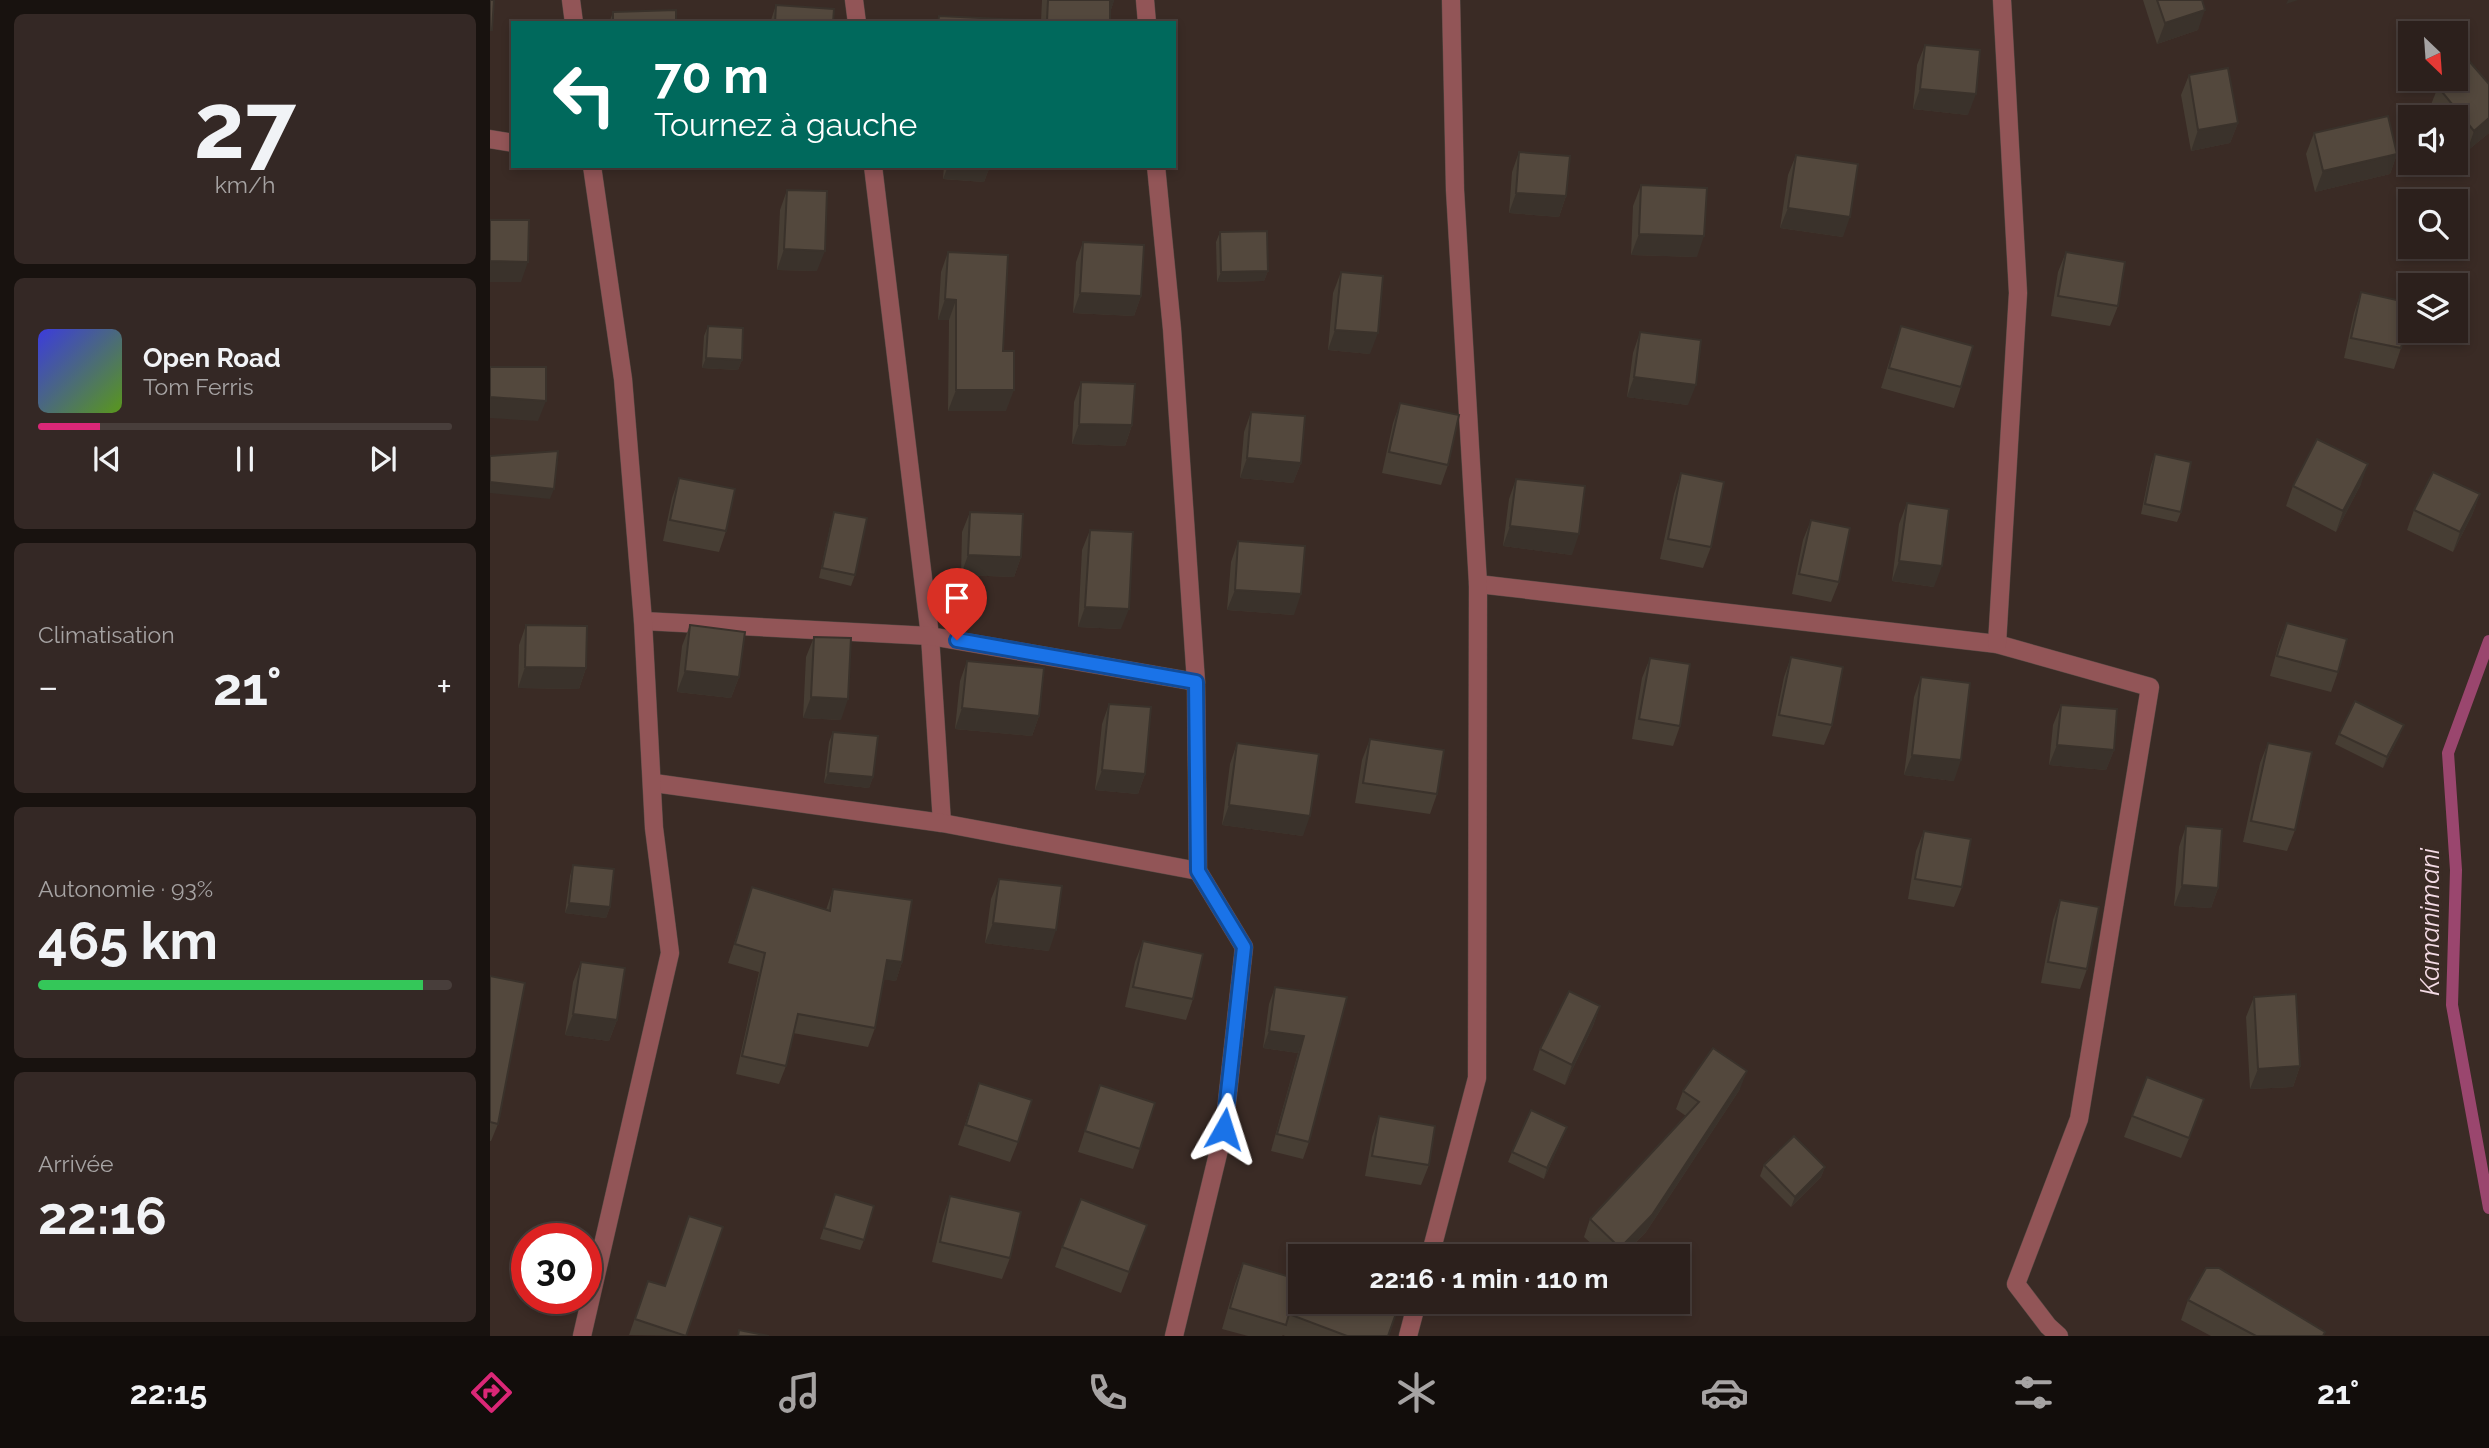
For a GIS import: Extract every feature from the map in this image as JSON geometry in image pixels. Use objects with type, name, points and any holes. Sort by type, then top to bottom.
[{"type":"street","points":[[571,0],[574,21]]},
{"type":"street","points":[[854,0],[857,21]]},
{"type":"street","points":[[1145,0],[1147,21]]},
{"type":"street","points":[[1433,1244],[1477,1078],[1478,584],[1455,190],[1451,0]]},
{"type":"street","points":[[1997,644],[2018,293],[2002,0]]},
{"type":"street","points":[[490,139],[511,143]]},
{"type":"street","points":[[582,1336],[670,953],[654,828],[643,621],[623,379],[592,168]]},
{"type":"street","points":[[873,168],[930,636],[942,823]]},
{"type":"street","points":[[1156,168],[1160,233],[1172,329],[1196,682],[1198,871],[1244,947],[1224,1129],[1174,1336]]},
{"type":"street","points":[[1478,584],[1997,644],[2150,687],[2079,1119],[2015,1284],[2059,1336]]},
{"type":"street","points":[[643,621],[930,636],[1196,682]]},
{"type":"street","points":[[653,783],[942,823],[1198,871]]},
{"type":"street","points":[[1408,1336],[1414,1314]]},
{"type":"building","points":[[490,0],[494,0],[492,30],[490,30]]},
{"type":"building","points":[[1048,0],[1114,0],[1110,1],[1110,21],[1047,21]]},
{"type":"building","points":[[2157,0],[2202,0],[2205,10],[2165,23]]},
{"type":"building","points":[[776,5],[834,9],[833,21],[775,21]]},
{"type":"building","points":[[676,10],[676,21],[613,21],[613,12]]},
{"type":"building","points":[[939,16],[1047,21],[938,21]]},
{"type":"building","points":[[1925,45],[1980,50],[1976,94],[1920,89]]},
{"type":"building","points":[[2468,62],[2489,84],[2489,118],[2474,131],[2468,124],[2468,105],[2453,105],[2441,91],[2468,91]]},
{"type":"building","points":[[2228,68],[2238,123],[2198,130],[2189,75]]},
{"type":"building","points":[[2388,116],[2397,154],[2323,171],[2314,133]]},
{"type":"building","points":[[1519,152],[1570,156],[1566,196],[1516,193]]},
{"type":"building","points":[[1796,155],[1858,164],[1850,217],[1788,208]]},
{"type":"building","points":[[1641,185],[1707,188],[1704,236],[1639,234]]},
{"type":"building","points":[[787,190],[827,191],[825,251],[784,249]]},
{"type":"building","points":[[490,220],[529,220],[528,262],[490,261]]},
{"type":"building","points":[[1267,231],[1268,271],[1221,272],[1220,232]]},
{"type":"building","points":[[1083,242],[1144,245],[1141,296],[1080,293]]},
{"type":"building","points":[[948,252],[1008,255],[1003,351],[1014,351],[1014,390],[956,390],[956,300],[945,299]]},
{"type":"building","points":[[2066,252],[2125,262],[2118,306],[2058,296]]},
{"type":"building","points":[[1341,272],[1383,276],[1378,333],[1335,330]]},
{"type":"building","points":[[2361,292],[2398,300],[2398,343],[2402,343],[2401,348],[2351,338]]},
{"type":"building","points":[[708,326],[743,328],[742,360],[706,358]]},
{"type":"building","points":[[1901,326],[1973,346],[1961,387],[1889,368]]},
{"type":"building","points":[[1640,332],[1701,340],[1696,385],[1634,377]]},
{"type":"building","points":[[490,367],[546,367],[546,401],[490,397]]},
{"type":"building","points":[[1081,382],[1135,384],[1132,425],[1079,424]]},
{"type":"building","points":[[1400,403],[1459,415],[1448,465],[1389,452]]},
{"type":"building","points":[[1251,412],[1305,416],[1301,463],[1247,458]]},
{"type":"building","points":[[2317,439],[2368,464],[2343,511],[2293,486]]},
{"type":"building","points":[[558,451],[554,489],[490,482],[490,456]]},
{"type":"building","points":[[2155,454],[2191,462],[2181,512],[2145,504]]},
{"type":"building","points":[[2433,472],[2480,494],[2460,532],[2414,510]]},
{"type":"building","points":[[1681,473],[1724,482],[1711,547],[1668,539]]},
{"type":"building","points":[[679,478],[735,489],[726,531],[670,520]]},
{"type":"building","points":[[1516,479],[1585,486],[1579,534],[1510,526]]},
{"type":"building","points":[[1907,503],[1949,509],[1942,566],[1899,561]]},
{"type":"building","points":[[834,512],[867,518],[855,575],[822,568]]},
{"type":"building","points":[[970,512],[1023,514],[1021,557],[968,555]]},
{"type":"building","points":[[1811,520],[1850,528],[1839,582],[1799,574]]},
{"type":"building","points":[[1090,530],[1133,532],[1129,609],[1085,607]]},
{"type":"building","points":[[1238,541],[1305,546],[1301,594],[1235,590]]},
{"type":"building","points":[[2287,623],[2347,639],[2338,672],[2277,656]]},
{"type":"building","points":[[526,625],[587,626],[586,668],[525,667]]},
{"type":"building","points":[[690,625],[745,632],[739,677],[685,671]]},
{"type":"building","points":[[814,637],[851,638],[848,699],[811,697]]},
{"type":"building","points":[[1791,657],[1843,667],[1832,725],[1779,715]]},
{"type":"building","points":[[1650,658],[1690,664],[1680,726],[1639,719]]},
{"type":"building","points":[[967,661],[1044,668],[1039,716],[962,708]]},
{"type":"building","points":[[1921,677],[1970,683],[1961,760],[1912,755]]},
{"type":"building","points":[[2355,701],[2404,725],[2387,757],[2339,734]]},
{"type":"building","points":[[1109,704],[1151,707],[1145,774],[1102,770]]},
{"type":"building","points":[[2061,705],[2117,709],[2114,750],[2057,745]]},
{"type":"building","points":[[833,732],[878,736],[873,777],[828,773]]},
{"type":"building","points":[[1370,739],[1444,750],[1437,794],[1363,783]]},
{"type":"building","points":[[1237,743],[1319,754],[1310,816],[1229,805]]},
{"type":"building","points":[[2268,743],[2312,752],[2295,830],[2251,821]]},
{"type":"building","points":[[2186,826],[2222,829],[2218,888],[2182,885]]},
{"type":"building","points":[[1924,831],[1971,839],[1962,887],[1915,879]]},
{"type":"building","points":[[573,865],[614,869],[610,907],[569,903]]},
{"type":"building","points":[[999,879],[1062,886],[1056,930],[993,923]]},
{"type":"building","points":[[752,887],[830,911],[833,889],[912,900],[902,962],[887,960],[875,1028],[798,1014],[786,1066],[742,1056],[765,953],[735,944]]},
{"type":"building","points":[[2060,900],[2099,907],[2087,969],[2048,962]]},
{"type":"building","points":[[1143,941],[1203,954],[1193,999],[1133,987]]},
{"type":"building","points":[[581,962],[625,968],[617,1020],[573,1014]]},
{"type":"building","points":[[490,976],[525,983],[498,1124],[490,1122]]},
{"type":"building","points":[[1275,987],[1347,997],[1309,1142],[1277,1134],[1304,1036],[1269,1031]]},
{"type":"building","points":[[1569,991],[1600,1006],[1572,1065],[1540,1049]]},
{"type":"building","points":[[2296,994],[2300,1066],[2258,1069],[2254,997]]},
{"type":"building","points":[[1713,1048],[1747,1071],[1652,1215],[1624,1244],[1616,1244],[1590,1219],[1699,1102],[1683,1091]]},
{"type":"building","points":[[2147,1077],[2204,1099],[2189,1138],[2132,1116]]},
{"type":"building","points":[[979,1083],[1032,1100],[1018,1142],[966,1125]]},
{"type":"building","points":[[1100,1085],[1155,1103],[1140,1149],[1085,1131]]},
{"type":"building","points":[[1531,1110],[1567,1127],[1547,1168],[1512,1152]]},
{"type":"building","points":[[1379,1116],[1435,1126],[1429,1165],[1372,1156]]},
{"type":"building","points":[[1794,1136],[1825,1167],[1795,1197],[1764,1165]]},
{"type":"building","points":[[835,1194],[874,1206],[864,1240],[824,1228]]},
{"type":"building","points":[[950,1196],[1021,1212],[1010,1258],[940,1242]]},
{"type":"building","points":[[1081,1199],[1147,1225],[1129,1272],[1062,1247]]},
{"type":"building","points":[[689,1216],[723,1227],[686,1336],[635,1319],[648,1281],[665,1286]]},
{"type":"building","points":[[1243,1263],[1288,1276],[1289,1314],[1286,1325],[1230,1308]]},
{"type":"building","points":[[2206,1268],[2219,1268],[2325,1332],[2323,1336],[2256,1336],[2188,1300]]},
{"type":"building","points":[[1289,1314],[1396,1314],[1388,1336],[1347,1336]]},
{"type":"building","points":[[739,1330],[769,1336],[738,1336]]},
{"type":"waterway","name":"Kamanimani","points":[[2489,641],[2448,753],[2456,870],[2452,1005],[2489,1208]]},
{"type":"route","points":[[957,640],[1196,682],[1198,871],[1244,947],[1224,1129]]}]
